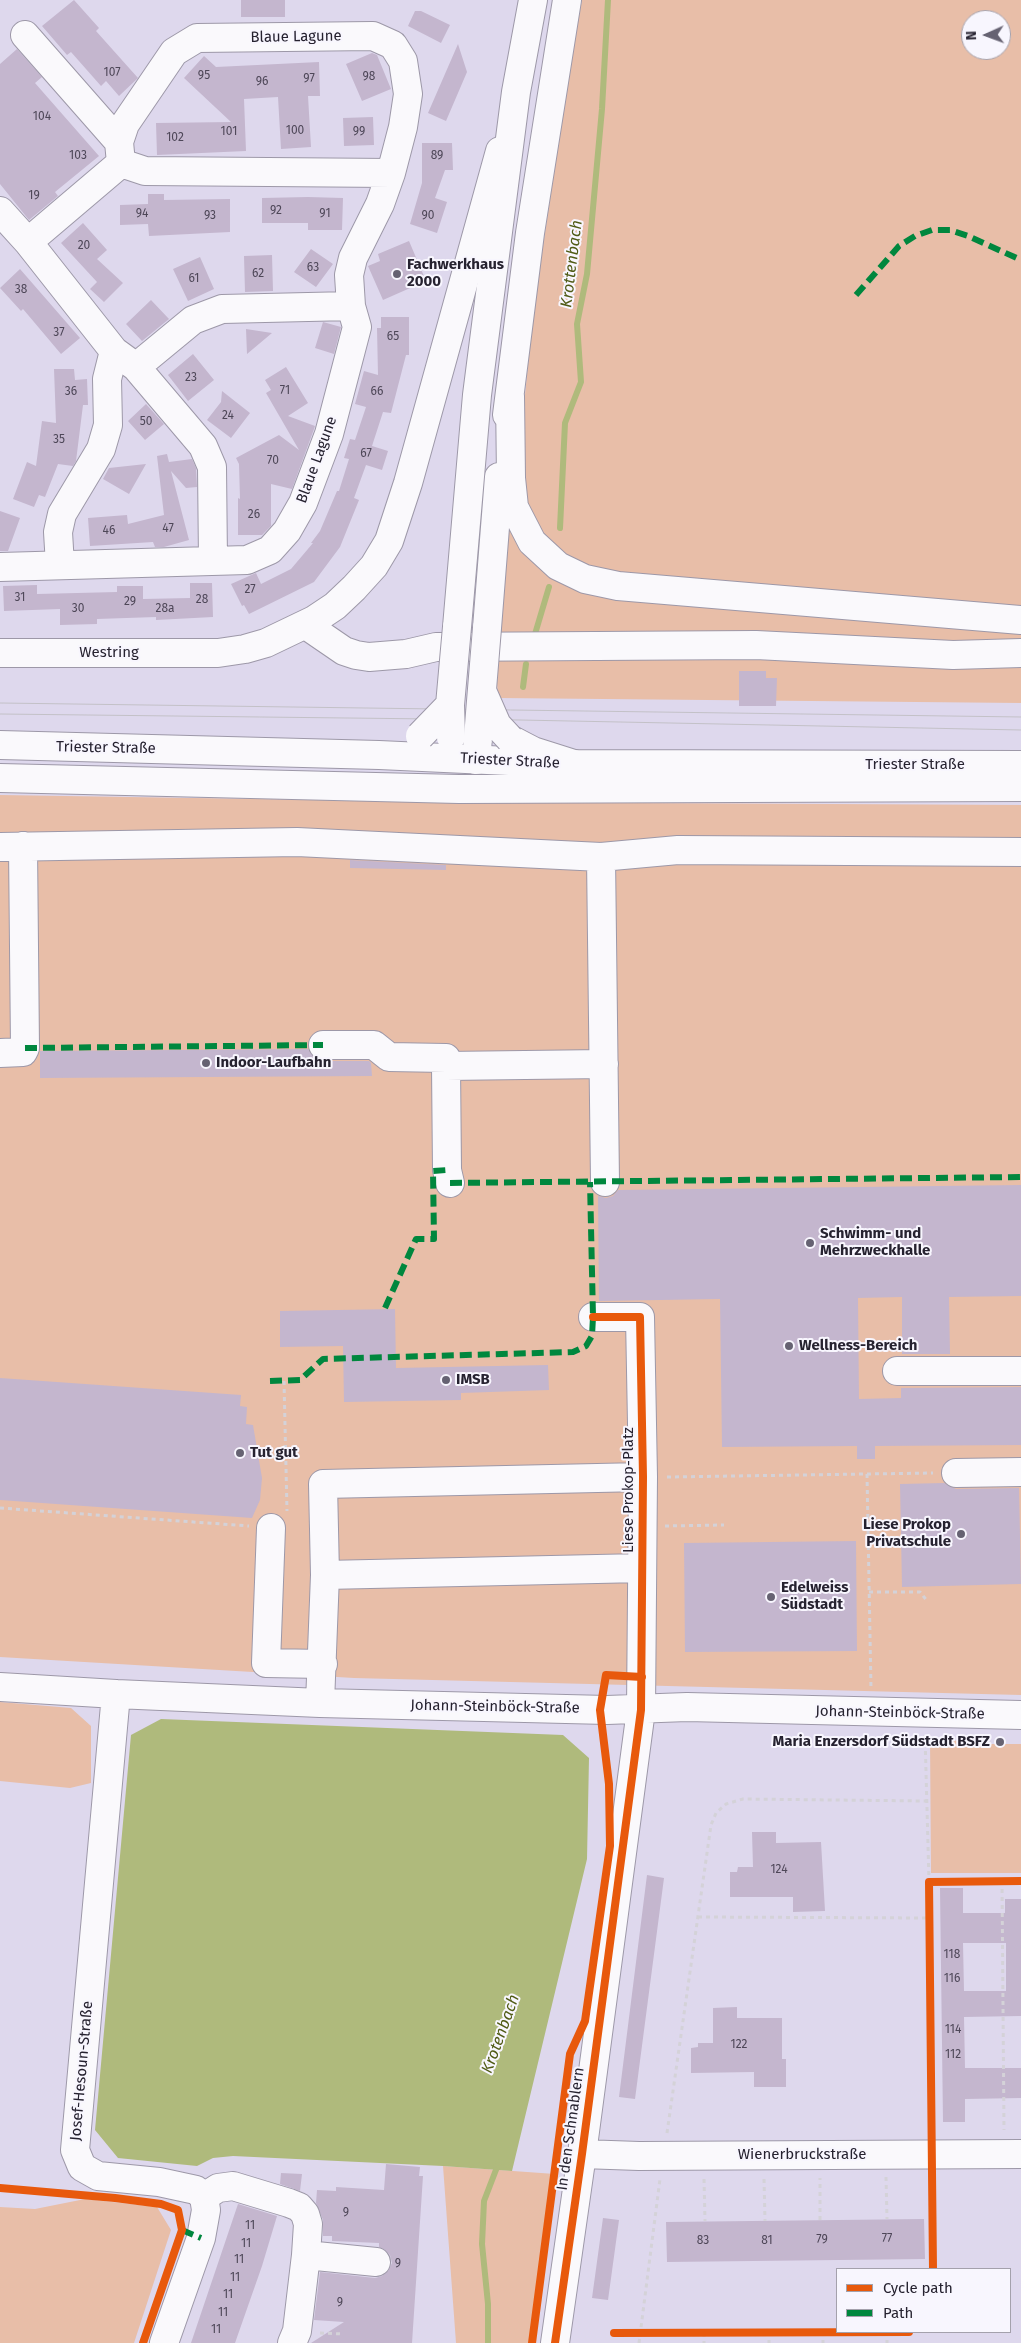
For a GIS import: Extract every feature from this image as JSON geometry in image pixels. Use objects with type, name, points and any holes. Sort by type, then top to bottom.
[{"type":"main road","points":[[464,748],[450,705],[477,395],[516,92],[534,0]]},
{"type":"main road","points":[[458,789],[464,748],[482,689],[499,478],[530,233],[567,0]]},
{"type":"main road","points":[[25,35],[120,153],[145,171],[391,173]]},
{"type":"main road","name":"Blaue Lagune","points":[[0,567],[247,560],[270,550],[287,531],[303,503],[328,434],[357,327],[351,306],[349,275],[353,258],[380,204],[391,173],[403,127],[408,94],[403,61],[393,45],[373,36],[197,38],[174,52],[125,124],[120,153],[28,242]]},
{"type":"main road","name":"Westring","points":[[0,653],[218,652],[245,649],[266,643],[306,625],[335,606],[354,588],[374,566],[388,541],[408,483],[516,92]]},
{"type":"main road","points":[[0,211],[28,242],[114,351],[136,367],[203,446],[212,467],[213,561]]},
{"type":"main road","points":[[136,367],[193,320],[222,309],[351,306]]},
{"type":"main road","points":[[60,565],[58,532],[62,514],[101,449],[108,425],[107,379],[114,351]]},
{"type":"main road","points":[[510,396],[511,478],[514,507],[532,542],[558,566],[585,579],[618,586],[1021,620]]},
{"type":"main road","points":[[306,625],[344,651],[370,657],[406,654],[436,647],[756,645],[953,655],[1021,653]]},
{"type":"main road","points":[[482,689],[497,725],[510,739],[533,751],[574,764]]},
{"type":"main road","points":[[379,755],[420,736],[450,705]]},
{"type":"main road","name":"Triester Straße","points":[[0,745],[379,755],[464,748],[574,764],[1021,765]]},
{"type":"main road","name":"Triester Straße","points":[[0,778],[458,789],[1021,787]]},
{"type":"main road","points":[[0,1053],[23,1052],[25,1048],[12,847],[297,842],[601,856],[678,850],[1021,852]]},
{"type":"main road","points":[[601,856],[605,1182]]},
{"type":"main road","points":[[323,1045],[374,1045],[389,1058],[446,1058],[447,1170],[450,1183]]},
{"type":"main road","points":[[446,1066],[604,1064]]},
{"type":"main road","name":"Liese Prokop-Platz","points":[[593,1317],[640,1317],[644,1478],[641,1710]]},
{"type":"main road","points":[[896,1371],[1021,1371]]},
{"type":"main road","points":[[956,1473],[1021,1472]]},
{"type":"main road","points":[[320,1703],[325,1575],[323,1484],[644,1478]]},
{"type":"main road","points":[[271,1528],[266,1663],[323,1664]]},
{"type":"main road","points":[[325,1575],[642,1568]]},
{"type":"main road","name":"Johann-Steinböck-Straße","points":[[0,1687],[320,1703],[641,1710],[687,1708],[1021,1715]]},
{"type":"main road","name":"Josef-Hesoun-Straße","points":[[116,1694],[106,1786],[75,2150],[82,2167],[98,2176],[159,2182],[200,2193]]},
{"type":"main road","name":"In den Schnablern","points":[[555,2343],[641,1710]]},
{"type":"main road","name":"Wienerbruckstraße","points":[[582,2154],[664,2156],[1012,2154]]},
{"type":"main road","points":[[200,2193],[213,2175],[226,2170],[267,2182],[280,2183]]},
{"type":"main road","points":[[200,2193],[233,2186],[299,2207],[305,2214],[308,2224],[306,2255],[297,2331],[292,2343]]},
{"type":"main road","points":[[164,2343],[201,2238],[206,2210],[200,2193]]},
{"type":"main road","points":[[306,2255],[376,2262]]},
{"type":"path","points":[[0,1508],[288,1528],[284,1381]]},
{"type":"path","points":[[644,1478],[956,1473]]},
{"type":"path","points":[[867,1474],[872,1712]]},
{"type":"path","points":[[643,1527],[724,1525]]},
{"type":"path","points":[[869,1592],[920,1592],[928,1602]]},
{"type":"path","points":[[924,1713],[929,1891]]},
{"type":"path","points":[[639,2343],[697,1918],[711,1824],[716,1813],[726,1804],[743,1799],[927,1801]]},
{"type":"path","points":[[992,1881],[1011,1881]]},
{"type":"path","points":[[1002,1881],[1012,2154]]},
{"type":"path","points":[[929,1882],[938,1882]]},
{"type":"path","points":[[929,1909],[930,1928]]},
{"type":"path","points":[[697,1918],[929,1918]]},
{"type":"path","points":[[886,2155],[887,2219]]},
{"type":"path","points":[[703,2156],[705,2221]]},
{"type":"path","points":[[763,2156],[765,2220]]},
{"type":"path","points":[[820,2156],[820,2220]]},
{"type":"path","points":[[768,2332],[769,2343]]},
{"type":"path","points":[[822,2332],[823,2343]]},
{"type":"path","points":[[704,2333],[704,2343]]},
{"type":"shaded area","points":[[582,0],[1021,0],[1021,703],[498,698],[497,683],[507,527],[518,465],[533,314],[570,63]]},
{"type":"shaded area","points":[[0,795],[452,802],[1021,805],[1021,1695],[354,1678],[0,1657]]},
{"type":"shaded area","points":[[0,1702],[71,1708],[91,1726],[91,1783],[70,1788],[0,1781]]},
{"type":"shaded area","points":[[930,1737],[980,1744],[1021,1744],[1021,1873],[931,1873]]},
{"type":"shaded area","points":[[443,2166],[555,2174],[532,2343],[456,2343]]},
{"type":"shaded area","points":[[85,2199],[157,2207],[171,2230],[134,2343],[0,2343],[0,2207],[35,2209]]},
{"type":"water","points":[[161,1719],[563,1735],[589,1758],[587,1859],[512,2171],[233,2156],[213,2158],[197,2166],[118,2158],[95,2130],[131,1735]]},
{"type":"building","points":[[74,0],[99,28],[96,31],[138,78],[119,96],[106,81],[101,86],[71,52],[67,55],[42,26]]},
{"type":"building","points":[[241,0],[285,0],[285,17],[241,17]]},
{"type":"building","points":[[415,11],[421,11],[450,25],[441,43],[408,26]]},
{"type":"building","points":[[458,44],[467,72],[446,121],[428,113]]},
{"type":"building","points":[[17,49],[42,77],[35,83],[99,156],[55,192],[58,196],[29,220],[0,184],[0,64]]},
{"type":"building","points":[[372,53],[377,55],[391,89],[362,101],[346,64]]},
{"type":"building","points":[[204,56],[216,67],[319,62],[320,96],[308,96],[311,147],[281,149],[278,97],[244,99],[246,151],[157,155],[156,123],[231,122],[184,78]]},
{"type":"building","points":[[373,117],[374,145],[344,146],[343,118]]},
{"type":"building","points":[[422,143],[452,143],[453,170],[445,170],[435,198],[447,202],[437,233],[410,224],[422,183]]},
{"type":"building","points":[[148,194],[164,194],[164,200],[230,199],[230,232],[149,236],[148,224],[120,225],[120,205],[148,204]]},
{"type":"building","points":[[262,198],[343,198],[342,230],[308,230],[308,223],[262,223]]},
{"type":"building","points":[[83,223],[107,250],[97,259],[123,283],[104,302],[90,289],[97,282],[61,243]]},
{"type":"building","name":"Fachwerkhaus 2000","points":[[409,241],[426,281],[383,300],[368,266],[380,261],[378,254]]},
{"type":"building","points":[[311,249],[333,264],[316,287],[294,272]]},
{"type":"building","points":[[272,255],[273,291],[245,292],[244,256]]},
{"type":"building","points":[[200,257],[214,289],[188,301],[173,269]]},
{"type":"building","points":[[20,269],[80,338],[61,354],[23,309],[21,311],[0,288]]},
{"type":"building","points":[[151,300],[169,319],[142,341],[126,324]]},
{"type":"building","points":[[381,317],[409,317],[409,355],[406,355],[391,413],[383,412],[372,446],[388,451],[382,470],[366,465],[354,498],[359,500],[340,547],[314,582],[249,614],[244,605],[242,606],[231,584],[256,573],[261,584],[291,569],[313,543],[311,543],[320,531],[337,491],[339,491],[349,459],[344,458],[350,439],[355,440],[366,407],[355,404],[364,371],[378,375],[377,328],[381,328]]},
{"type":"building","points":[[323,322],[341,327],[334,354],[315,348]]},
{"type":"building","points":[[246,329],[272,333],[247,354]]},
{"type":"building","points":[[193,354],[214,380],[188,401],[168,375]]},
{"type":"building","points":[[286,367],[308,403],[288,416],[315,426],[292,489],[271,484],[271,526],[262,535],[238,535],[238,498],[240,499],[239,464],[236,458],[279,435],[299,450],[266,393],[271,390],[265,380]]},
{"type":"building","points":[[54,369],[74,369],[75,380],[87,379],[88,405],[83,405],[76,461],[73,466],[58,464],[45,497],[39,495],[34,507],[13,499],[27,462],[36,466],[42,421],[56,423]]},
{"type":"building","points":[[222,391],[250,413],[231,438],[207,420],[221,402]]},
{"type":"building","points":[[146,404],[164,424],[145,440],[128,421]]},
{"type":"building","points":[[167,454],[169,462],[192,459],[196,468],[197,487],[186,488],[171,471],[189,540],[164,547],[155,547],[153,542],[90,546],[88,518],[127,515],[128,524],[164,515],[157,456]]},
{"type":"building","points":[[146,464],[129,494],[103,479],[109,468]]},
{"type":"building","points":[[0,511],[20,518],[8,551],[0,551]]},
{"type":"building","points":[[190,583],[212,583],[213,617],[156,620],[156,617],[97,619],[97,624],[60,625],[60,609],[4,611],[3,586],[37,585],[37,594],[117,592],[117,586],[143,586],[143,599],[190,598]]},
{"type":"building","points":[[739,671],[766,671],[766,678],[777,678],[776,706],[739,706]]},
{"type":"building","points":[[350,860],[446,865],[446,870],[350,868]]},
{"type":"building","name":"Indoor-Laufbahn","points":[[308,1049],[315,1058],[323,1061],[369,1061],[371,1063],[372,1076],[40,1078],[40,1051]]},
{"type":"building","name":"Schwimm- und Mehrzweckhalle","points":[[1021,1185],[1021,1296],[949,1297],[950,1354],[902,1354],[902,1297],[858,1298],[859,1399],[901,1398],[901,1388],[1021,1387],[1021,1445],[875,1446],[875,1459],[857,1459],[857,1446],[722,1447],[720,1299],[599,1301],[598,1196],[606,1198],[613,1196],[618,1190]]},
{"type":"building","points":[[395,1309],[396,1368],[548,1365],[549,1390],[461,1393],[461,1400],[344,1402],[343,1346],[280,1347],[280,1311]]},
{"type":"building","points":[[0,1378],[241,1395],[240,1406],[247,1407],[246,1424],[253,1425],[262,1478],[260,1500],[252,1518],[0,1500]]},
{"type":"building","name":"Liese Prokop Privatschule","points":[[944,1483],[956,1489],[1019,1488],[1021,1584],[902,1587],[900,1484]]},
{"type":"building","name":"Edelweiss Südstadt","points":[[856,1541],[857,1651],[685,1652],[684,1543]]},
{"type":"building","points":[[752,1832],[776,1832],[776,1843],[821,1842],[825,1911],[793,1912],[793,1897],[730,1897],[730,1872],[737,1872],[738,1867],[753,1867]]},
{"type":"building","points":[[647,1875],[664,1878],[635,2099],[619,2097]]},
{"type":"building","points":[[940,1888],[963,1888],[963,1913],[1005,1913],[1005,1899],[1021,1899],[1021,2016],[964,2017],[965,2068],[1021,2068],[1021,2098],[965,2099],[965,2122],[943,2122]],"holes":[[[963,1943],[1006,1943],[1006,1991],[964,1991]]]},
{"type":"building","points":[[737,2007],[737,2018],[782,2018],[782,2059],[786,2059],[786,2087],[754,2087],[754,2072],[691,2073],[691,2048],[698,2047],[698,2043],[713,2043],[713,2008]]},
{"type":"building","points":[[386,2164],[420,2167],[419,2176],[423,2176],[412,2343],[311,2343],[344,2322],[314,2320],[320,2272],[375,2278],[382,2276],[388,2271],[392,2263],[390,2255],[379,2247],[379,2243],[332,2241],[332,2236],[323,2236],[323,2220],[316,2203],[317,2190],[336,2191],[336,2187],[384,2190]]},
{"type":"building","points":[[281,2173],[302,2174],[300,2191],[280,2184]]},
{"type":"building","points":[[238,2204],[277,2216],[262,2266],[235,2343],[191,2343]]},
{"type":"building","points":[[603,2218],[619,2220],[608,2300],[592,2298]]},
{"type":"building","points":[[924,2219],[925,2259],[667,2262],[666,2222]]},
{"type":"waterway","name":"Krottenbach","points":[[560,528],[565,423],[581,382],[577,324],[587,274],[602,109],[608,0]]},
{"type":"waterway","name":"Krottenbach","points":[[535,634],[549,587]]},
{"type":"waterway","name":"Krottenbach","points":[[523,687],[526,664]]},
{"type":"waterway","name":"Krotenbach","points":[[488,2343],[488,2304],[482,2244],[484,2201],[499,2162]]},
{"type":"tram line","points":[[0,703],[1021,717]]},
{"type":"tram line","points":[[0,714],[520,720],[1021,730]]},
{"type":"marked path","points":[[856,295],[899,246],[915,236],[932,230],[950,230],[968,236],[1021,260]]},
{"type":"marked path","points":[[25,1048],[323,1045]]},
{"type":"marked path","points":[[385,1308],[416,1239],[434,1239],[433,1171],[447,1170]]},
{"type":"marked path","points":[[450,1183],[1021,1177]]},
{"type":"marked path","points":[[270,1381],[300,1380],[323,1359],[573,1352],[586,1346],[592,1336],[593,1317],[590,1182]]},
{"type":"marked path","points":[[182,2230],[201,2238]]},
{"type":"cycle path","points":[[555,2343],[641,1710],[643,1477],[640,1317],[593,1317]]},
{"type":"cycle path","points":[[532,2343],[570,2054],[585,2021],[610,1846],[609,1784],[600,1710],[606,1675],[642,1677]]},
{"type":"cycle path","points":[[933,2268],[929,1882],[1021,1881]]},
{"type":"cycle path","points":[[0,2188],[115,2198],[161,2204],[178,2210],[182,2230],[143,2343]]},
{"type":"cycle path","points":[[614,2333],[836,2332]]},
{"type":"place","name":"Fachwerkhaus 2000","points":[[397,274]]},
{"type":"place","name":"Indoor-Laufbahn","points":[[206,1063]]},
{"type":"place","name":"Schwimm- und Mehrzweckhalle","points":[[810,1243]]},
{"type":"place","name":"Wellness-Bereich","points":[[789,1346]]},
{"type":"place","name":"IMSB","points":[[446,1380]]},
{"type":"place","name":"Tut gut","points":[[240,1453]]},
{"type":"place","name":"Liese Prokop Privatschule","points":[[961,1534]]},
{"type":"place","name":"Edelweiss Südstadt","points":[[771,1597]]},
{"type":"place","name":"Maria Enzersdorf Südstadt BSFZ","points":[[1000,1742]]}]
